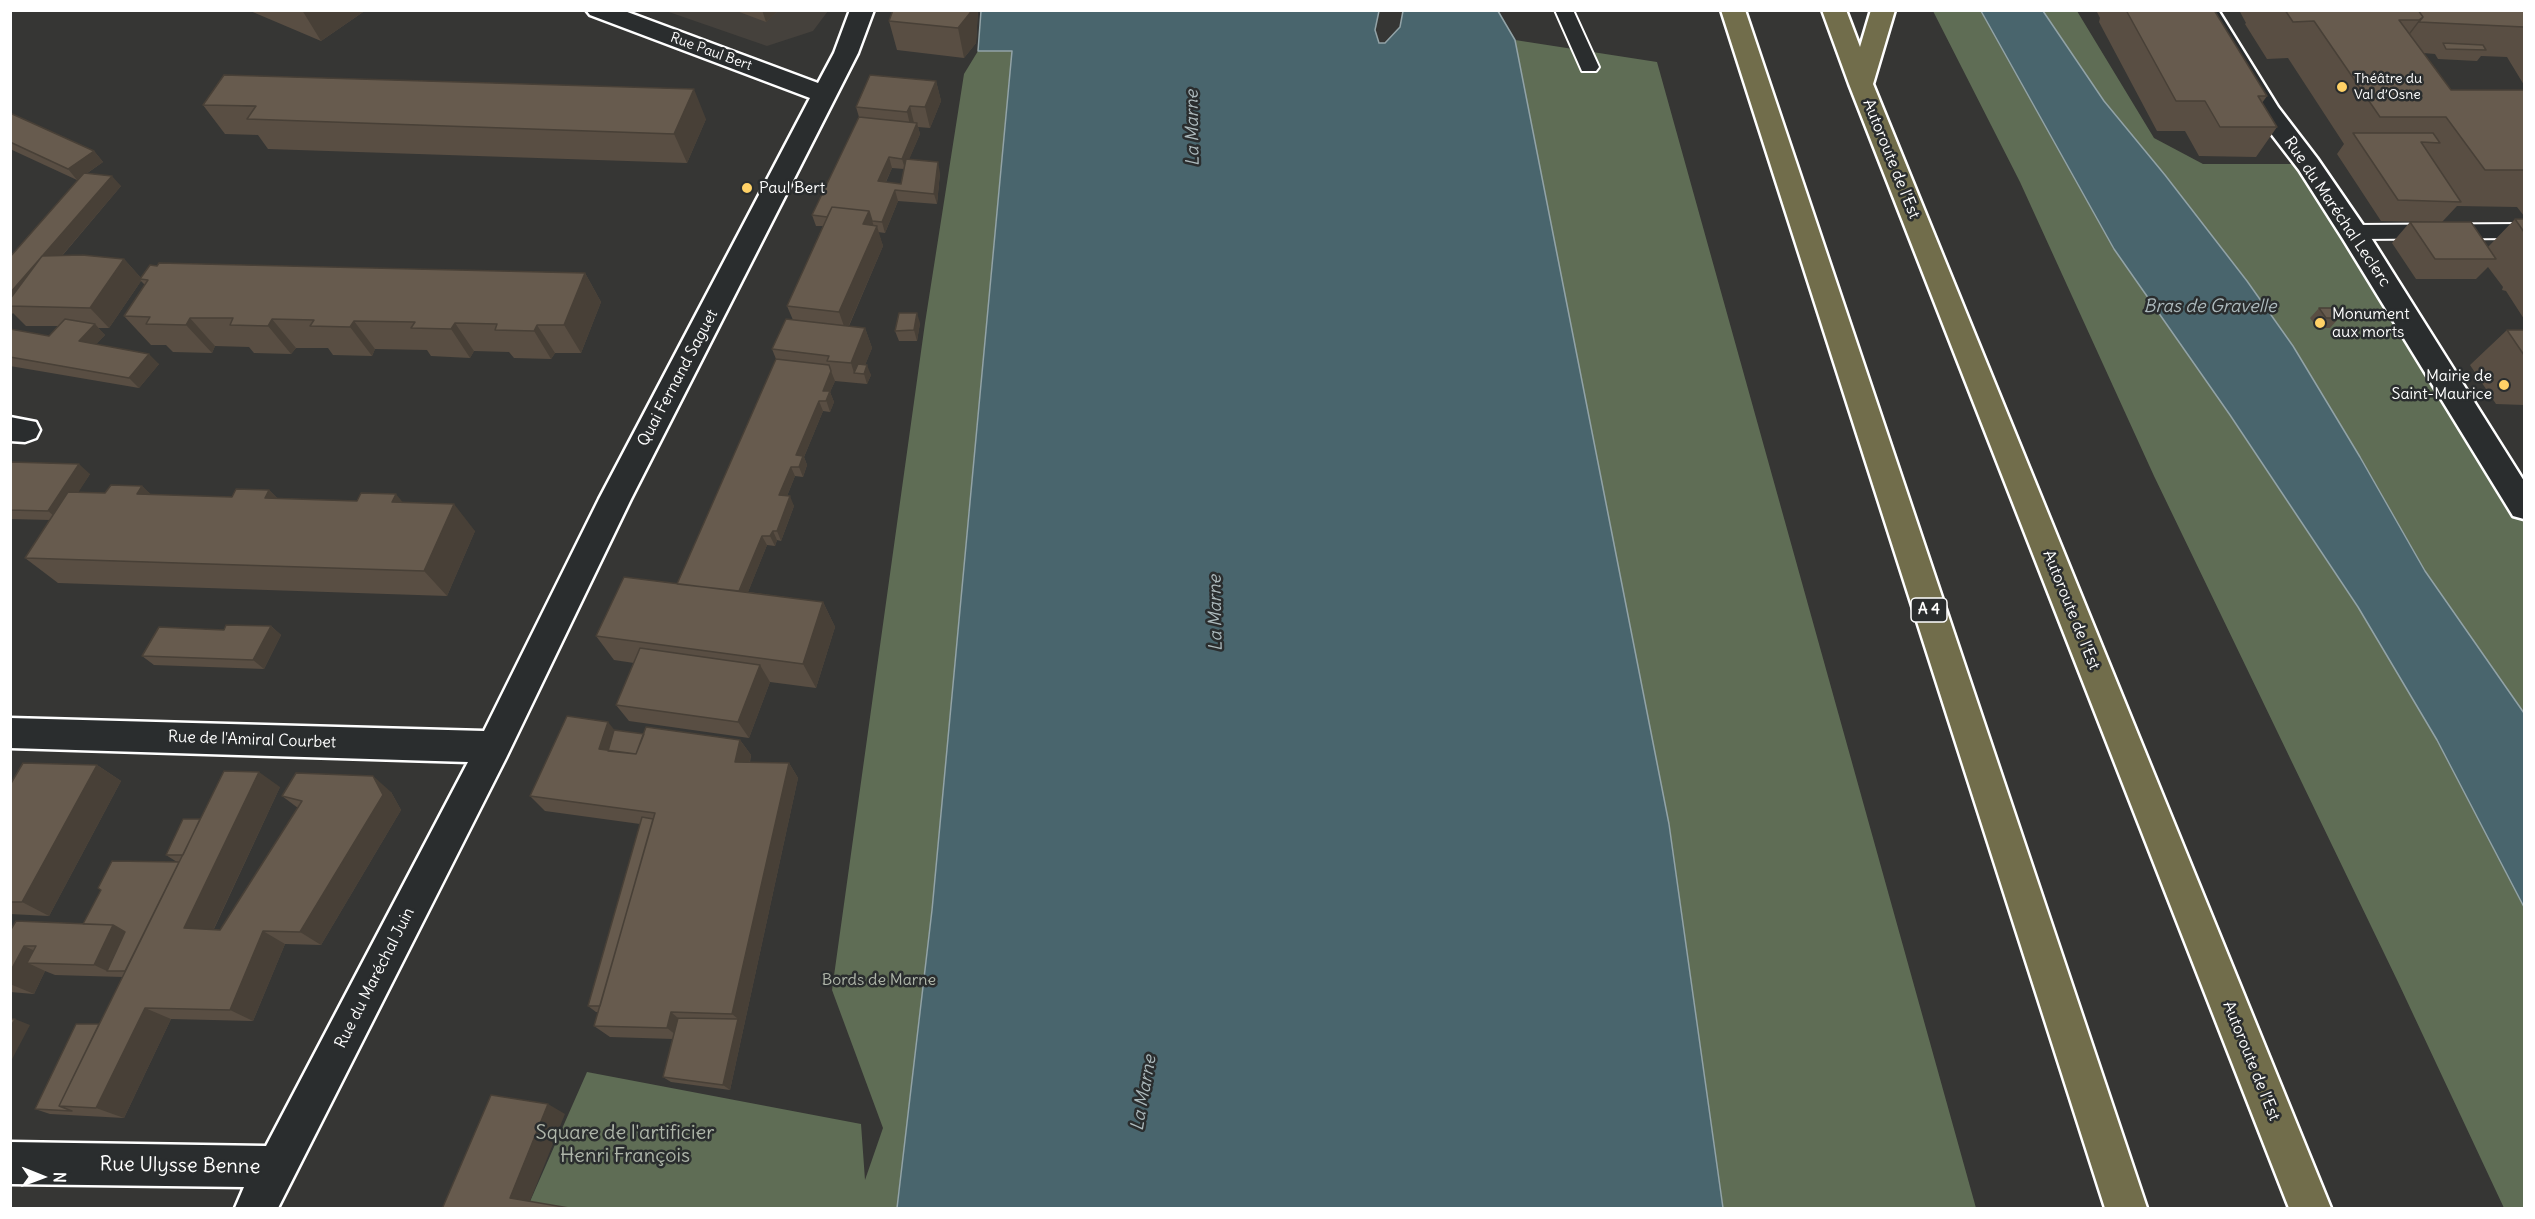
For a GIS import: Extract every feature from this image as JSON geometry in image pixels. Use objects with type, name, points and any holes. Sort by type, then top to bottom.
[{"type":"highway","name":"A 4","points":[[1733,10],[2126,1209]]},
{"type":"highway","name":"Autoroute de l’Est","points":[[1834,10],[1861,84],[2310,1209]]},
{"type":"highway","points":[[1861,84],[1883,10]]},
{"type":"street","name":"Rue Paul Bert","points":[[598,10],[825,94]]},
{"type":"street","name":"Quai Fernand Saguet","points":[[494,747],[615,499],[846,54],[862,10]]},
{"type":"street","name":"Rue du Maréchal Leclerc","points":[[2206,10],[2268,112],[2308,164],[2353,232],[2524,507]]},
{"type":"street","name":"Rue de l'Amiral Courbet","points":[[10,733],[494,747]]},
{"type":"street","name":"Rue du Maréchal Juin","points":[[256,1209],[494,747]]},
{"type":"street","name":"Rue Ulysse Benne","points":[[10,1163],[277,1167]]},
{"type":"lane","points":[[1564,10],[1589,67]]},
{"type":"lane","points":[[2353,232],[2524,231]]},
{"type":"shaded area","points":[[666,11],[828,11],[813,31],[767,46]]},
{"type":"green space","points":[[1933,11],[1981,11],[2114,249],[2230,415],[2358,607],[2437,740],[2524,907],[2524,1208],[2504,1208],[2398,982],[2154,476],[2020,182]]},
{"type":"green space","points":[[2043,11],[2077,11],[2154,138],[2203,164],[2308,164],[2353,232],[2524,519],[2524,713],[2425,571],[2293,346],[2247,281],[2104,101]]},
{"type":"green space","points":[[1515,40],[1657,62],[1976,1208],[1723,1208],[1669,824]]},
{"type":"green space","name":"Bords de Marne","points":[[978,51],[1012,51],[932,910],[897,1208],[544,1208],[528,1206],[587,1072],[861,1124],[865,1180],[883,1128],[832,990],[925,323],[964,74]]},
{"type":"water","name":"La Marne","points":[[981,11],[1379,11],[1375,30],[1379,43],[1385,43],[1400,27],[1403,11],[1498,11],[1515,40],[1669,824],[1723,1208],[897,1208],[932,910],[1012,51],[978,51]]},
{"type":"water","name":"Bras de Gravelle","points":[[1981,11],[2043,11],[2104,101],[2247,281],[2293,346],[2425,571],[2524,713],[2524,907],[2437,740],[2358,607],[2230,415],[2114,249]]},
{"type":"building","points":[[893,10],[971,10],[958,28],[889,21]]},
{"type":"building","points":[[2126,10],[2214,10],[2267,96],[2258,96],[2277,127],[2220,127],[2205,101],[2176,101]]},
{"type":"building","points":[[2285,10],[2418,10],[2423,17],[2419,20],[2399,20],[2451,90],[2524,90],[2524,170],[2485,170],[2446,117],[2380,117],[2314,21],[2293,22]]},
{"type":"building","points":[[2418,10],[2524,10],[2524,27],[2419,22],[2423,17]]},
{"type":"building","points":[[2443,43],[2483,45],[2486,50],[2446,49]]},
{"type":"building","points":[[224,75],[694,89],[674,134],[247,119],[256,106],[203,105]]},
{"type":"building","points":[[870,75],[936,81],[925,107],[910,106],[907,112],[856,107]]},
{"type":"building","points":[[10,113],[94,151],[68,169],[10,142]]},
{"type":"building","points":[[859,117],[917,123],[902,159],[889,157],[878,181],[901,184],[906,159],[938,162],[934,194],[895,190],[882,222],[872,221],[869,211],[832,207],[827,217],[812,215]]},
{"type":"building","points":[[2353,133],[2433,133],[2440,143],[2421,142],[2461,202],[2398,200]]},
{"type":"building","points":[[84,173],[112,176],[10,293],[10,257]]},
{"type":"building","points":[[832,207],[869,211],[863,224],[877,226],[839,312],[787,306]]},
{"type":"building","points":[[2515,219],[2524,219],[2524,232]]},
{"type":"building","points":[[2410,222],[2471,222],[2496,259],[2435,259]]},
{"type":"building","points":[[82,255],[124,259],[90,308],[10,306],[10,299],[42,256]]},
{"type":"building","points":[[159,263],[585,273],[564,325],[537,325],[534,331],[495,330],[497,324],[455,323],[451,329],[411,328],[415,322],[354,321],[350,327],[310,326],[314,320],[272,319],[268,326],[230,325],[233,318],[190,318],[186,325],[146,324],[150,317],[124,316],[148,280],[140,279],[150,265],[157,266]]},
{"type":"building","points":[[2319,308],[2333,308],[2339,318],[2326,318]]},
{"type":"building","points":[[899,313],[917,313],[914,330],[895,331]]},
{"type":"building","points":[[65,319],[95,324],[79,341],[149,354],[129,378],[10,357],[10,329],[49,336]]},
{"type":"building","points":[[786,319],[865,328],[851,363],[827,361],[829,356],[772,349]]},
{"type":"building","points":[[2507,330],[2524,330],[2524,355]]},
{"type":"building","points":[[776,359],[829,365],[831,371],[823,391],[830,391],[826,401],[819,401],[796,455],[803,456],[799,467],[791,467],[779,495],[790,496],[777,531],[773,531],[770,536],[762,536],[739,591],[677,584]]},
{"type":"building","points":[[858,364],[867,365],[864,374],[854,373]]},
{"type":"building","points":[[10,462],[79,464],[48,511],[10,510]]},
{"type":"building","points":[[111,485],[142,486],[137,494],[232,497],[236,489],[269,490],[265,498],[357,501],[361,493],[396,494],[392,502],[454,504],[424,571],[25,558],[68,492],[105,493]]},
{"type":"building","points":[[624,577],[823,602],[803,664],[596,636]]},
{"type":"building","points":[[226,625],[271,626],[253,660],[142,656],[159,627],[224,630]]},
{"type":"building","points":[[640,648],[760,665],[738,722],[616,705]]},
{"type":"building","points":[[567,716],[608,722],[599,749],[636,754],[646,727],[740,740],[735,762],[789,763],[732,1014],[671,1012],[667,1028],[594,1026],[655,813],[530,796]]},
{"type":"building","points":[[614,730],[644,734],[636,754],[608,751]]},
{"type":"building","points":[[23,763],[97,765],[22,902],[10,902],[10,785]]},
{"type":"building","points":[[224,771],[259,772],[184,928],[220,930],[302,801],[282,796],[296,773],[373,776],[383,795],[300,932],[263,931],[230,1010],[145,1008],[96,1108],[59,1106]]},
{"type":"building","points":[[642,817],[653,819],[600,1006],[588,1006]]},
{"type":"building","points":[[183,819],[200,819],[183,855],[166,855]]},
{"type":"building","points":[[112,861],[179,862],[125,971],[107,971],[125,932],[113,925],[83,924],[101,890],[98,888]]},
{"type":"building","points":[[16,921],[113,925],[94,965],[27,963],[36,946],[24,946],[10,972],[10,931]]},
{"type":"building","points":[[678,1018],[738,1019],[723,1085],[663,1077]]},
{"type":"building","points":[[76,1024],[99,1024],[59,1106],[72,1111],[35,1109]]},
{"type":"building","points":[[491,1095],[548,1104],[510,1198],[575,1209],[442,1209]]},
{"type":"place","name":"Théâtre du Val d’Osne","points":[[2342,87]]},
{"type":"place","name":"Paul Bert","points":[[747,188]]},
{"type":"place","name":"Monument aux morts","points":[[2320,323]]},
{"type":"place","name":"Mairie de Saint-Maurice","points":[[2504,385]]},
{"type":"park label","name":"Square de l'artificier Henri François","points":[[625,1144]]}]
